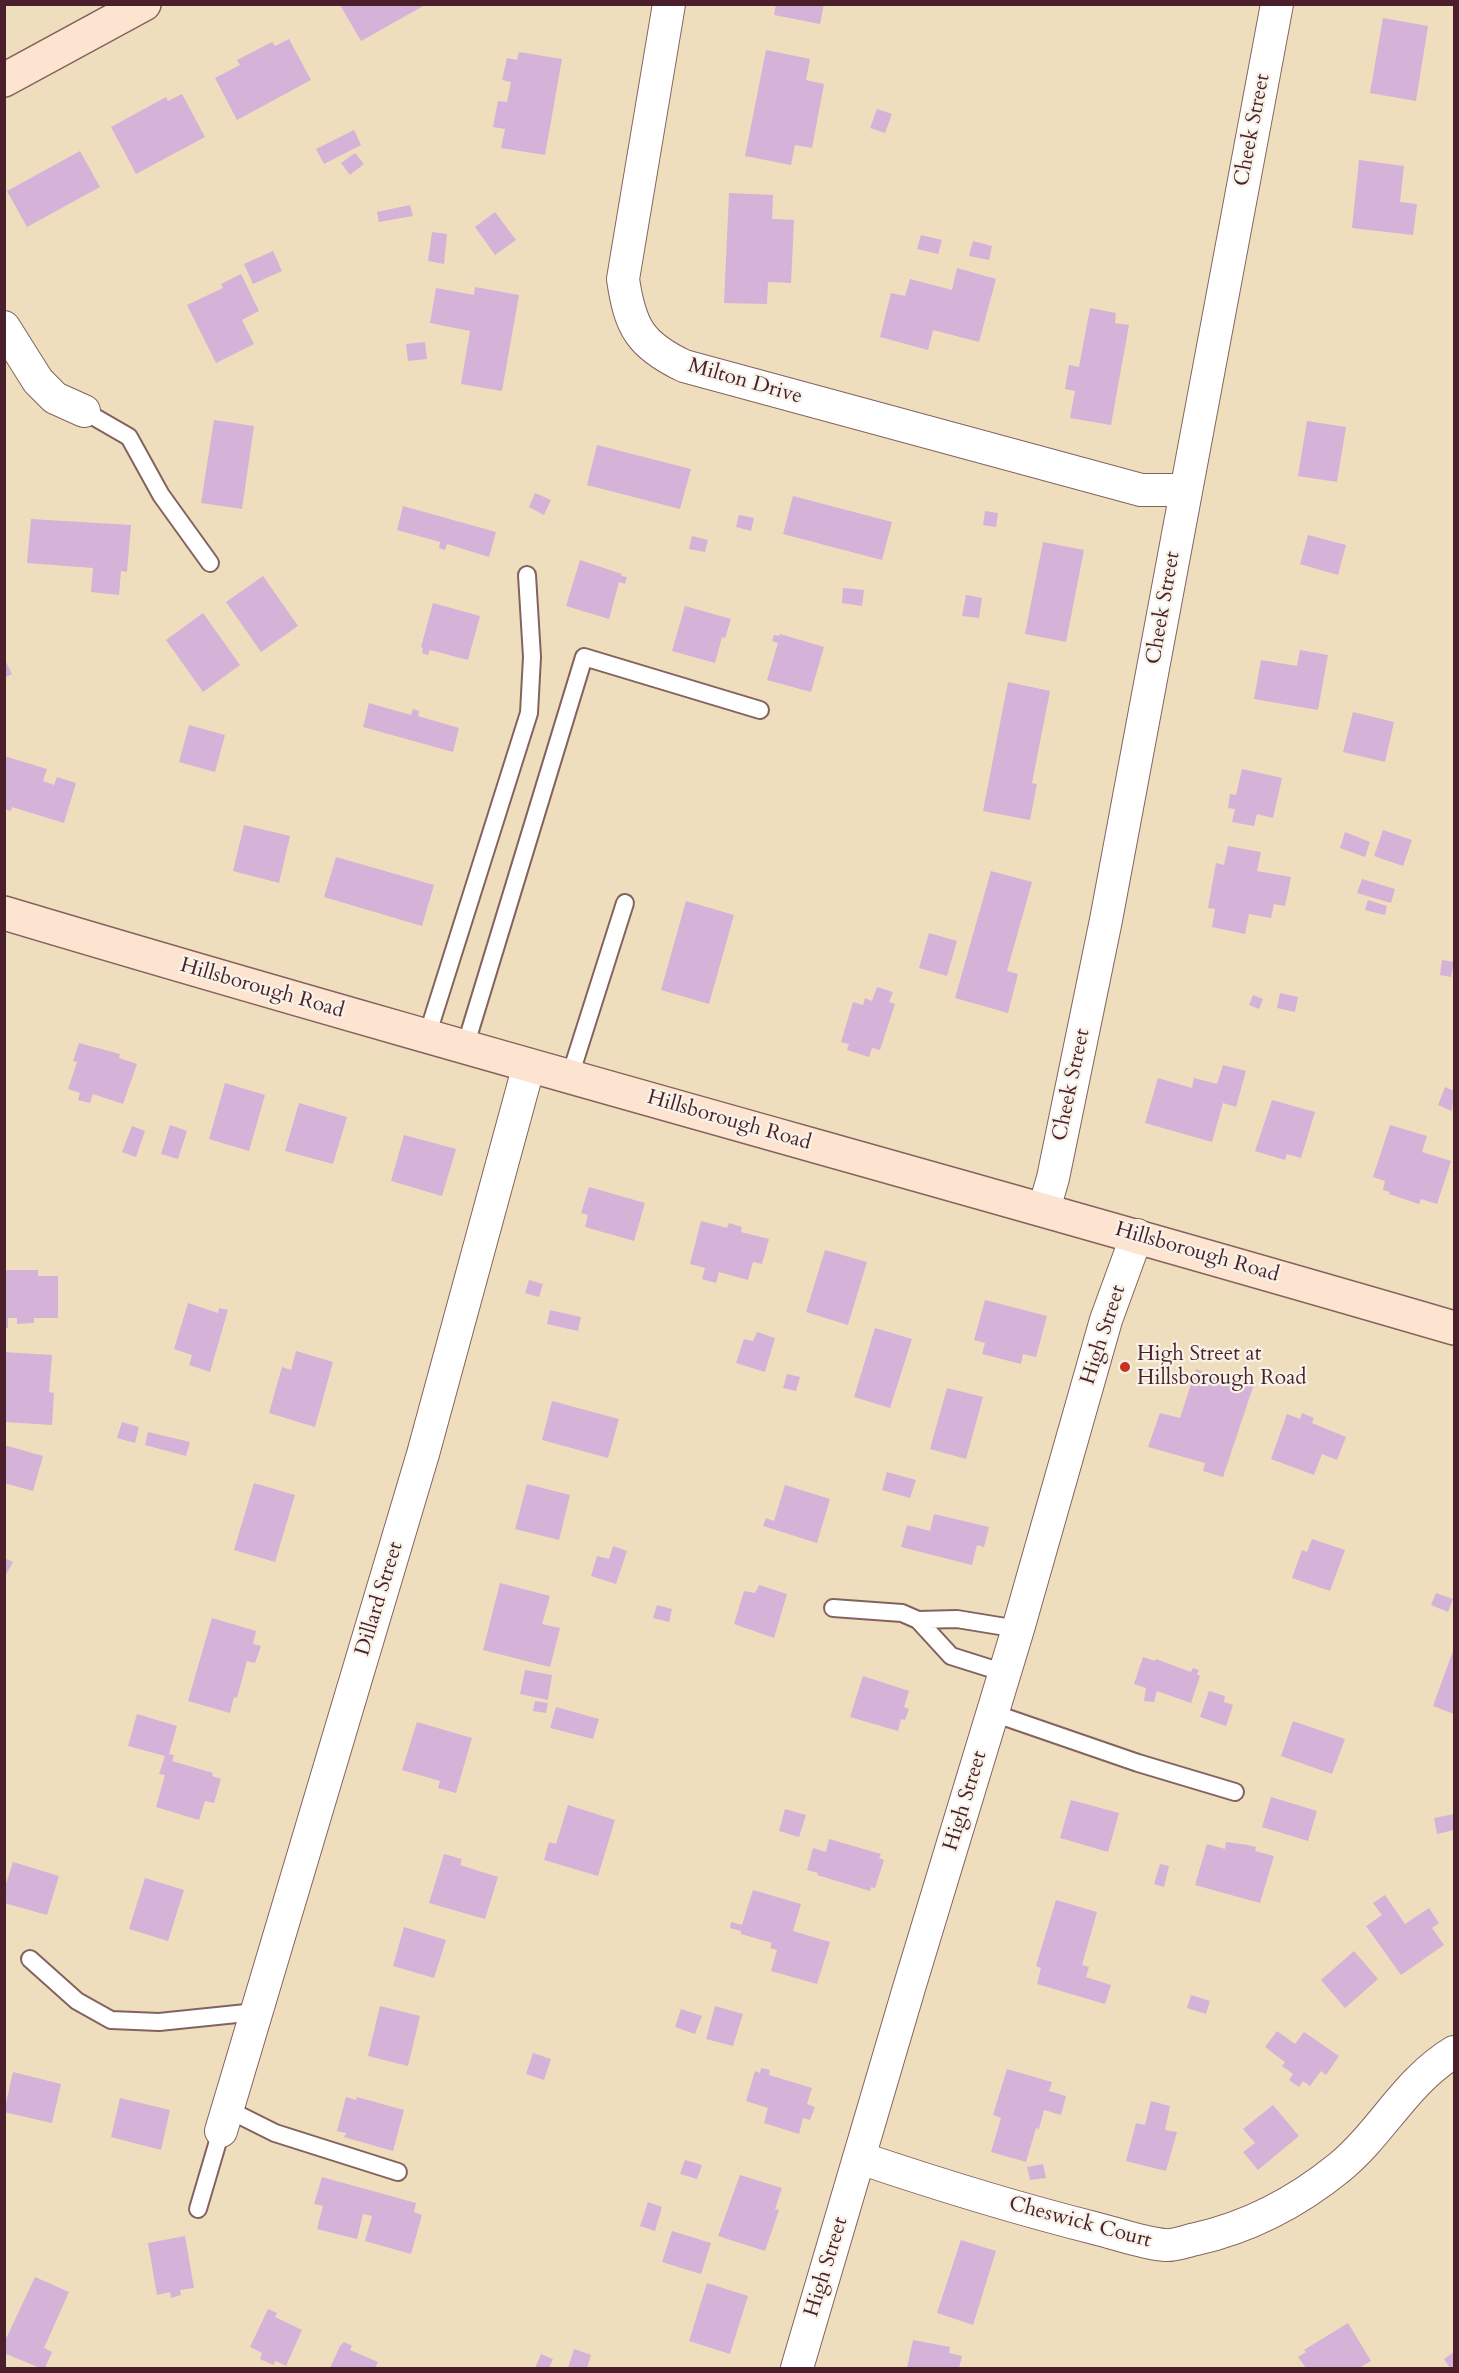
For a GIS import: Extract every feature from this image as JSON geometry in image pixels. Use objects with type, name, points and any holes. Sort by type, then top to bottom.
[{"type":"street","points":[[4,80],[144,4]]},
{"type":"street","name":"Milton Drive","points":[[669,4],[624,279],[628,310],[639,333],[661,355],[684,366],[1141,490],[1186,490]]},
{"type":"street","name":"Cheek Street","points":[[1044,1209],[1106,920],[1277,4]]},
{"type":"street","points":[[4,327],[38,381],[55,398],[84,411]]},
{"type":"street","name":"Hillsborough Road","points":[[4,913],[245,985],[1137,1235],[1455,1328]]},
{"type":"street","name":"Dillard Street","points":[[224,2120],[420,1466],[529,1065]]},
{"type":"street","name":"High Street","points":[[797,2368],[912,1977],[1018,1629],[1106,1320],[1137,1235]]},
{"type":"street","name":"Cheswick Court","points":[[860,2158],[921,2179],[1047,2216],[1166,2246],[1221,2234],[1263,2217],[1302,2196],[1341,2166],[1369,2139],[1412,2085],[1440,2061],[1455,2052]]},
{"type":"lane","points":[[84,411],[129,436],[161,495],[210,563]]},
{"type":"lane","points":[[427,1036],[528,713],[532,657],[527,574]]},
{"type":"lane","points":[[465,1047],[584,657],[760,710]]},
{"type":"lane","points":[[570,1076],[625,903]]},
{"type":"lane","points":[[833,1608],[902,1613],[918,1620],[951,1656],[1005,1673]]},
{"type":"lane","points":[[918,1620],[957,1619],[1018,1629]]},
{"type":"lane","points":[[993,1713],[1138,1763],[1235,1792]]},
{"type":"lane","points":[[30,1959],[77,2001],[111,2020],[159,2022],[256,2012]]},
{"type":"lane","points":[[198,2209],[224,2120],[275,2133],[398,2172]]},
{"type":"building","points":[[776,4],[824,4],[820,24],[774,15]]},
{"type":"building","points":[[340,5],[425,5],[361,41]]},
{"type":"building","points":[[1383,18],[1428,26],[1416,101],[1370,93]]},
{"type":"building","points":[[289,39],[311,80],[237,120],[215,78],[240,65],[237,60],[272,42],[275,46]]},
{"type":"building","points":[[766,50],[810,59],[806,80],[824,84],[812,148],[795,145],[791,165],[745,156]]},
{"type":"building","points":[[519,52],[562,59],[545,155],[501,148],[505,129],[493,127],[498,101],[507,102],[511,82],[502,80],[507,58],[517,60]]},
{"type":"building","points":[[182,94],[205,137],[136,174],[111,127],[166,97],[168,101]]},
{"type":"building","points":[[877,109],[892,114],[885,133],[870,128]]},
{"type":"building","points":[[354,130],[361,145],[324,164],[316,149]]},
{"type":"building","points":[[80,151],[100,187],[27,227],[7,191]]},
{"type":"building","points":[[355,153],[364,164],[350,175],[341,163]]},
{"type":"building","points":[[1359,160],[1404,166],[1400,202],[1417,204],[1413,235],[1352,228]]},
{"type":"building","points":[[729,193],[773,195],[772,219],[794,220],[791,283],[768,282],[767,304],[724,303]]},
{"type":"building","points":[[410,205],[413,216],[379,222],[377,212]]},
{"type":"building","points":[[495,212],[516,240],[495,255],[475,227]]},
{"type":"building","points":[[432,232],[447,234],[444,264],[428,261]]},
{"type":"building","points":[[921,235],[942,240],[938,254],[917,249]]},
{"type":"building","points":[[973,241],[992,246],[989,260],[969,256]]},
{"type":"building","points":[[273,251],[282,271],[253,284],[244,264]]},
{"type":"building","points":[[957,268],[996,279],[979,342],[933,330],[928,350],[880,337],[891,293],[905,296],[910,279],[952,290]]},
{"type":"building","points":[[241,274],[259,311],[242,320],[254,344],[216,363],[187,305],[223,288],[221,284]]},
{"type":"building","points":[[475,287],[519,295],[502,391],[461,384],[470,331],[430,323],[436,288],[474,295]]},
{"type":"building","points":[[1090,308],[1116,313],[1115,323],[1129,325],[1111,425],[1070,418],[1075,391],[1065,389],[1069,365],[1079,367]]},
{"type":"building","points":[[425,342],[427,359],[408,361],[406,344]]},
{"type":"building","points":[[214,420],[254,426],[242,509],[201,503]]},
{"type":"building","points":[[1307,421],[1346,427],[1337,482],[1298,476]]},
{"type":"building","points":[[597,445],[691,469],[680,509],[587,485]]},
{"type":"building","points":[[535,493],[551,500],[544,515],[529,507]]},
{"type":"building","points":[[793,496],[892,522],[882,560],[783,534]]},
{"type":"building","points":[[403,506],[496,532],[489,557],[447,544],[445,550],[439,548],[440,542],[397,530]]},
{"type":"building","points":[[985,511],[998,513],[996,527],[983,525]]},
{"type":"building","points":[[739,515],[754,518],[751,531],[736,527]]},
{"type":"building","points":[[31,519],[131,525],[127,572],[121,571],[119,595],[91,592],[93,568],[27,563]]},
{"type":"building","points":[[1308,535],[1346,545],[1338,575],[1300,564]]},
{"type":"building","points":[[692,536],[708,540],[705,552],[689,549]]},
{"type":"building","points":[[1043,542],[1084,550],[1066,642],[1025,634]]},
{"type":"building","points":[[580,560],[627,577],[625,584],[619,582],[609,619],[566,606]]},
{"type":"building","points":[[263,576],[298,626],[261,652],[226,602]]},
{"type":"building","points":[[843,588],[864,590],[862,606],[842,603]]},
{"type":"building","points":[[966,595],[982,598],[979,618],[962,616]]},
{"type":"building","points":[[433,603],[480,616],[468,660],[430,650],[428,655],[422,653],[423,648],[421,647]]},
{"type":"building","points":[[685,606],[731,619],[725,638],[722,637],[715,663],[672,651]]},
{"type":"building","points":[[203,613],[240,665],[203,692],[166,640]]},
{"type":"building","points":[[780,634],[824,647],[811,692],[767,680],[778,643],[772,641],[774,635],[779,636]]},
{"type":"building","points":[[1300,650],[1328,655],[1318,710],[1254,699],[1261,660],[1297,666]]},
{"type":"building","points":[[6,662],[12,674],[4,678],[4,663]]},
{"type":"building","points":[[1008,682],[1050,691],[1032,783],[1037,784],[1030,820],[983,811]]},
{"type":"building","points":[[369,703],[411,715],[413,709],[419,711],[418,716],[459,728],[453,752],[363,727]]},
{"type":"building","points":[[1353,712],[1394,722],[1385,762],[1343,752]]},
{"type":"building","points":[[189,725],[225,735],[215,772],[179,762]]},
{"type":"building","points":[[4,756],[47,769],[43,781],[54,785],[57,777],[76,783],[64,823],[12,807],[11,811],[4,809]]},
{"type":"building","points":[[1242,769],[1282,778],[1273,818],[1257,814],[1254,826],[1232,822],[1235,809],[1228,808],[1230,794],[1236,795]]},
{"type":"building","points":[[244,825],[290,836],[279,883],[233,871]]},
{"type":"building","points":[[1383,830],[1412,840],[1403,866],[1374,856]]},
{"type":"building","points":[[1345,832],[1370,842],[1365,857],[1340,848]]},
{"type":"building","points":[[1228,846],[1261,852],[1257,871],[1291,877],[1285,906],[1274,904],[1271,918],[1249,914],[1245,934],[1212,927],[1215,909],[1208,908],[1216,863],[1224,865]]},
{"type":"building","points":[[336,857],[434,885],[422,926],[324,897]]},
{"type":"building","points":[[991,871],[1032,882],[1007,971],[1018,974],[1008,1013],[955,998]]},
{"type":"building","points":[[1362,879],[1395,889],[1391,903],[1357,893]]},
{"type":"building","points":[[1368,900],[1387,906],[1385,915],[1365,910]]},
{"type":"building","points":[[686,901],[734,915],[709,1004],[661,990]]},
{"type":"building","points":[[929,933],[957,941],[947,976],[919,968]]},
{"type":"building","points":[[1442,960],[1454,962],[1451,977],[1440,975]]},
{"type":"building","points":[[877,987],[893,992],[889,1002],[895,1004],[880,1050],[872,1048],[869,1057],[847,1050],[849,1044],[841,1042],[853,1002],[863,1005],[865,998],[872,1001]]},
{"type":"building","points":[[1280,993],[1298,997],[1295,1012],[1277,1008]]},
{"type":"building","points":[[1253,995],[1263,999],[1259,1009],[1249,1005]]},
{"type":"building","points":[[79,1043],[120,1054],[119,1058],[137,1064],[123,1104],[93,1094],[90,1103],[78,1100],[80,1093],[68,1089],[77,1062],[73,1061]]},
{"type":"building","points":[[1223,1065],[1246,1071],[1236,1107],[1223,1103],[1212,1142],[1145,1123],[1158,1078],[1192,1088],[1194,1078],[1217,1084]]},
{"type":"building","points":[[225,1083],[265,1095],[249,1151],[209,1139]]},
{"type":"building","points":[[1445,1087],[1454,1091],[1452,1111],[1438,1105]]},
{"type":"building","points":[[1272,1100],[1315,1112],[1301,1158],[1287,1154],[1285,1160],[1255,1151]]},
{"type":"building","points":[[299,1103],[347,1117],[333,1164],[285,1151]]},
{"type":"building","points":[[170,1125],[187,1131],[178,1159],[161,1154]]},
{"type":"building","points":[[1390,1125],[1427,1136],[1422,1152],[1451,1161],[1437,1204],[1421,1199],[1419,1204],[1389,1194],[1390,1192],[1383,1190],[1385,1181],[1373,1177]]},
{"type":"building","points":[[132,1126],[145,1131],[136,1157],[122,1152]]},
{"type":"building","points":[[404,1135],[456,1149],[442,1196],[391,1181]]},
{"type":"building","points":[[589,1187],[645,1203],[634,1241],[585,1227],[588,1215],[581,1213]]},
{"type":"building","points":[[701,1221],[727,1228],[729,1223],[742,1227],[741,1232],[769,1239],[762,1264],[753,1262],[748,1280],[719,1272],[716,1283],[702,1279],[705,1268],[690,1264]]},
{"type":"building","points":[[825,1250],[867,1262],[848,1325],[806,1312]]},
{"type":"building","points":[[4,1270],[38,1270],[38,1276],[58,1276],[58,1318],[34,1318],[34,1323],[17,1324],[17,1318],[8,1318],[8,1328],[4,1328]]},
{"type":"building","points":[[529,1280],[543,1284],[539,1297],[525,1293]]},
{"type":"building","points":[[985,1300],[1047,1316],[1036,1357],[1023,1354],[1021,1364],[982,1354],[985,1343],[974,1340]]},
{"type":"building","points":[[188,1303],[218,1313],[219,1308],[228,1310],[210,1372],[189,1365],[192,1355],[174,1349]]},
{"type":"building","points":[[550,1310],[581,1317],[578,1331],[547,1324]]},
{"type":"building","points":[[875,1328],[912,1339],[890,1408],[854,1397]]},
{"type":"building","points":[[757,1332],[775,1338],[765,1372],[736,1363],[744,1339],[753,1341]]},
{"type":"building","points":[[296,1351],[333,1362],[315,1427],[269,1413],[282,1367],[291,1370]]},
{"type":"building","points":[[4,1352],[52,1355],[49,1392],[54,1393],[52,1425],[4,1422]]},
{"type":"building","points":[[1196,1369],[1235,1384],[1238,1376],[1255,1381],[1223,1477],[1203,1471],[1205,1463],[1148,1447],[1160,1413],[1180,1418]]},
{"type":"building","points":[[787,1374],[800,1377],[796,1391],[783,1388]]},
{"type":"building","points":[[947,1388],[983,1397],[966,1459],[930,1449]]},
{"type":"building","points":[[552,1401],[619,1419],[608,1458],[542,1440]]},
{"type":"building","points":[[1302,1413],[1314,1418],[1312,1423],[1346,1437],[1337,1460],[1322,1454],[1314,1475],[1271,1459],[1287,1414],[1300,1419]]},
{"type":"building","points":[[122,1422],[139,1427],[135,1443],[117,1438]]},
{"type":"building","points":[[148,1432],[190,1442],[186,1456],[145,1445]]},
{"type":"building","points":[[4,1445],[43,1456],[33,1491],[4,1483]]},
{"type":"building","points":[[887,1472],[916,1480],[910,1498],[882,1490]]},
{"type":"building","points":[[254,1483],[295,1495],[275,1562],[234,1550]]},
{"type":"building","points":[[527,1484],[570,1495],[559,1540],[515,1529]]},
{"type":"building","points":[[785,1485],[830,1499],[817,1543],[763,1526],[766,1518],[774,1521]]},
{"type":"building","points":[[934,1514],[989,1527],[984,1547],[977,1545],[972,1565],[901,1547],[907,1525],[930,1531]]},
{"type":"building","points":[[1312,1539],[1345,1550],[1330,1591],[1292,1578],[1302,1550],[1307,1552]]},
{"type":"building","points":[[613,1546],[627,1551],[616,1584],[591,1576],[597,1556],[609,1559]]},
{"type":"building","points":[[4,1558],[13,1562],[4,1578]]},
{"type":"building","points":[[500,1583],[550,1596],[542,1624],[560,1628],[550,1667],[483,1650]]},
{"type":"building","points":[[759,1585],[787,1594],[774,1638],[734,1624],[744,1591],[755,1593]]},
{"type":"building","points":[[1436,1593],[1453,1599],[1448,1612],[1431,1605]]},
{"type":"building","points":[[657,1605],[672,1609],[669,1622],[653,1618]]},
{"type":"building","points":[[212,1618],[256,1631],[253,1644],[261,1646],[255,1663],[247,1661],[237,1698],[234,1697],[230,1713],[188,1701]]},
{"type":"building","points":[[1454,1648],[1454,1714],[1433,1706]]},
{"type":"building","points":[[1143,1657],[1155,1661],[1156,1659],[1191,1672],[1193,1668],[1199,1670],[1197,1674],[1200,1676],[1191,1703],[1157,1691],[1154,1702],[1144,1701],[1146,1688],[1134,1684]]},
{"type":"building","points":[[525,1670],[552,1675],[548,1700],[520,1694]]},
{"type":"building","points":[[863,1676],[909,1691],[904,1707],[909,1709],[905,1720],[901,1719],[898,1731],[850,1717]]},
{"type":"building","points":[[1209,1691],[1225,1696],[1224,1702],[1233,1705],[1226,1726],[1200,1717]]},
{"type":"building","points":[[535,1701],[548,1703],[546,1713],[533,1711]]},
{"type":"building","points":[[556,1707],[599,1719],[593,1739],[550,1728]]},
{"type":"building","points":[[137,1714],[177,1726],[169,1754],[174,1755],[172,1761],[213,1773],[212,1776],[221,1779],[214,1803],[205,1801],[199,1820],[156,1807],[165,1775],[159,1774],[165,1756],[128,1746]]},
{"type":"building","points":[[1293,1721],[1345,1739],[1332,1774],[1281,1756]]},
{"type":"building","points":[[417,1722],[472,1738],[456,1793],[438,1788],[440,1781],[402,1770]]},
{"type":"building","points":[[1271,1797],[1317,1811],[1308,1841],[1262,1827]]},
{"type":"building","points":[[1071,1800],[1119,1813],[1108,1852],[1060,1838]]},
{"type":"building","points":[[568,1805],[615,1820],[598,1876],[544,1860],[549,1842],[556,1844]]},
{"type":"building","points":[[785,1809],[806,1815],[799,1837],[779,1831]]},
{"type":"building","points":[[1454,1814],[1454,1830],[1437,1834],[1434,1818]]},
{"type":"building","points":[[829,1839],[881,1854],[879,1858],[884,1860],[875,1888],[871,1887],[870,1891],[807,1870],[813,1848],[826,1852]]},
{"type":"building","points":[[1226,1842],[1256,1847],[1255,1851],[1274,1856],[1260,1903],[1195,1885],[1207,1844],[1225,1849]]},
{"type":"building","points":[[444,1854],[462,1859],[460,1865],[498,1877],[485,1919],[429,1903]]},
{"type":"building","points":[[13,1862],[59,1876],[47,1915],[4,1903],[4,1890]]},
{"type":"building","points":[[1160,1864],[1169,1866],[1164,1887],[1154,1884]]},
{"type":"building","points":[[145,1878],[184,1890],[168,1941],[129,1929]]},
{"type":"building","points":[[753,1890],[801,1904],[793,1931],[830,1942],[817,1984],[771,1971],[777,1950],[770,1948],[772,1943],[741,1934],[741,1931],[730,1928],[731,1922],[742,1925]]},
{"type":"building","points":[[1385,1895],[1405,1924],[1429,1908],[1439,1923],[1432,1928],[1444,1945],[1401,1975],[1366,1926],[1382,1915],[1373,1903]]},
{"type":"building","points":[[1056,1900],[1097,1912],[1082,1965],[1089,1967],[1086,1977],[1111,1985],[1105,2004],[1037,1984],[1041,1968],[1036,1966]]},
{"type":"building","points":[[404,1927],[446,1940],[434,1978],[393,1966]]},
{"type":"building","points":[[1354,1951],[1378,1979],[1345,2008],[1321,1980]]},
{"type":"building","points":[[1191,1995],[1210,2001],[1206,2014],[1187,2008]]},
{"type":"building","points":[[380,2006],[420,2016],[408,2066],[368,2056]]},
{"type":"building","points":[[715,2006],[743,2014],[733,2046],[706,2039]]},
{"type":"building","points":[[681,2009],[702,2016],[695,2034],[675,2027]]},
{"type":"building","points":[[1277,2031],[1295,2044],[1304,2032],[1339,2056],[1326,2075],[1321,2071],[1310,2086],[1303,2081],[1299,2087],[1289,2080],[1293,2074],[1282,2066],[1285,2062],[1265,2047]]},
{"type":"building","points":[[533,2053],[551,2059],[544,2080],[526,2074]]},
{"type":"building","points":[[761,2068],[770,2070],[769,2075],[812,2088],[807,2104],[815,2107],[810,2120],[803,2118],[799,2134],[764,2123],[768,2108],[746,2101],[755,2071],[760,2073]]},
{"type":"building","points":[[1007,2069],[1052,2082],[1049,2091],[1066,2096],[1061,2115],[1044,2110],[1026,2162],[991,2152],[1001,2118],[993,2115]]},
{"type":"building","points":[[13,2072],[61,2084],[52,2123],[4,2112]]},
{"type":"building","points":[[346,2097],[356,2100],[357,2097],[404,2110],[393,2151],[344,2137],[346,2133],[337,2131]]},
{"type":"building","points":[[120,2098],[170,2110],[161,2150],[111,2137]]},
{"type":"building","points":[[1151,2101],[1170,2106],[1165,2130],[1177,2132],[1166,2171],[1126,2161],[1136,2123],[1145,2125]]},
{"type":"building","points":[[1273,2105],[1299,2136],[1258,2170],[1243,2152],[1255,2143],[1243,2129]]},
{"type":"building","points":[[685,2160],[702,2165],[697,2179],[680,2174]]},
{"type":"building","points":[[1043,2164],[1046,2178],[1030,2180],[1027,2167]]},
{"type":"building","points":[[740,2175],[782,2188],[775,2209],[779,2210],[765,2251],[718,2236]]},
{"type":"building","points":[[322,2177],[416,2203],[414,2212],[422,2215],[411,2254],[365,2241],[372,2216],[363,2214],[357,2239],[317,2229],[323,2206],[314,2204]]},
{"type":"building","points":[[648,2202],[662,2207],[655,2231],[640,2226]]},
{"type":"building","points":[[672,2231],[711,2243],[701,2274],[662,2262]]},
{"type":"building","points":[[185,2236],[194,2288],[180,2290],[181,2295],[171,2298],[170,2292],[157,2295],[148,2243]]},
{"type":"building","points":[[961,2240],[996,2251],[973,2325],[937,2313]]},
{"type":"building","points":[[35,2277],[69,2292],[44,2348],[52,2352],[45,2368],[4,2353],[4,2343]]},
{"type":"building","points":[[707,2283],[748,2296],[730,2354],[689,2341]]},
{"type":"building","points":[[268,2309],[277,2313],[275,2317],[302,2330],[286,2366],[276,2361],[273,2365],[260,2359],[262,2353],[250,2347]]},
{"type":"building","points":[[1348,2323],[1371,2361],[1359,2368],[1306,2368],[1298,2357],[1306,2352],[1304,2350]]},
{"type":"building","points":[[913,2340],[950,2347],[949,2353],[962,2356],[959,2368],[907,2368]]},
{"type":"building","points":[[344,2342],[352,2346],[350,2350],[378,2362],[375,2368],[330,2368]]},
{"type":"building","points":[[574,2349],[591,2355],[587,2368],[568,2368]]},
{"type":"building","points":[[1454,2352],[1454,2368],[1450,2368],[1444,2359]]},
{"type":"building","points":[[541,2354],[553,2359],[549,2368],[535,2368]]},
{"type":"place","name":"High Street at Hillsborough Road","points":[[1125,1367]]}]
